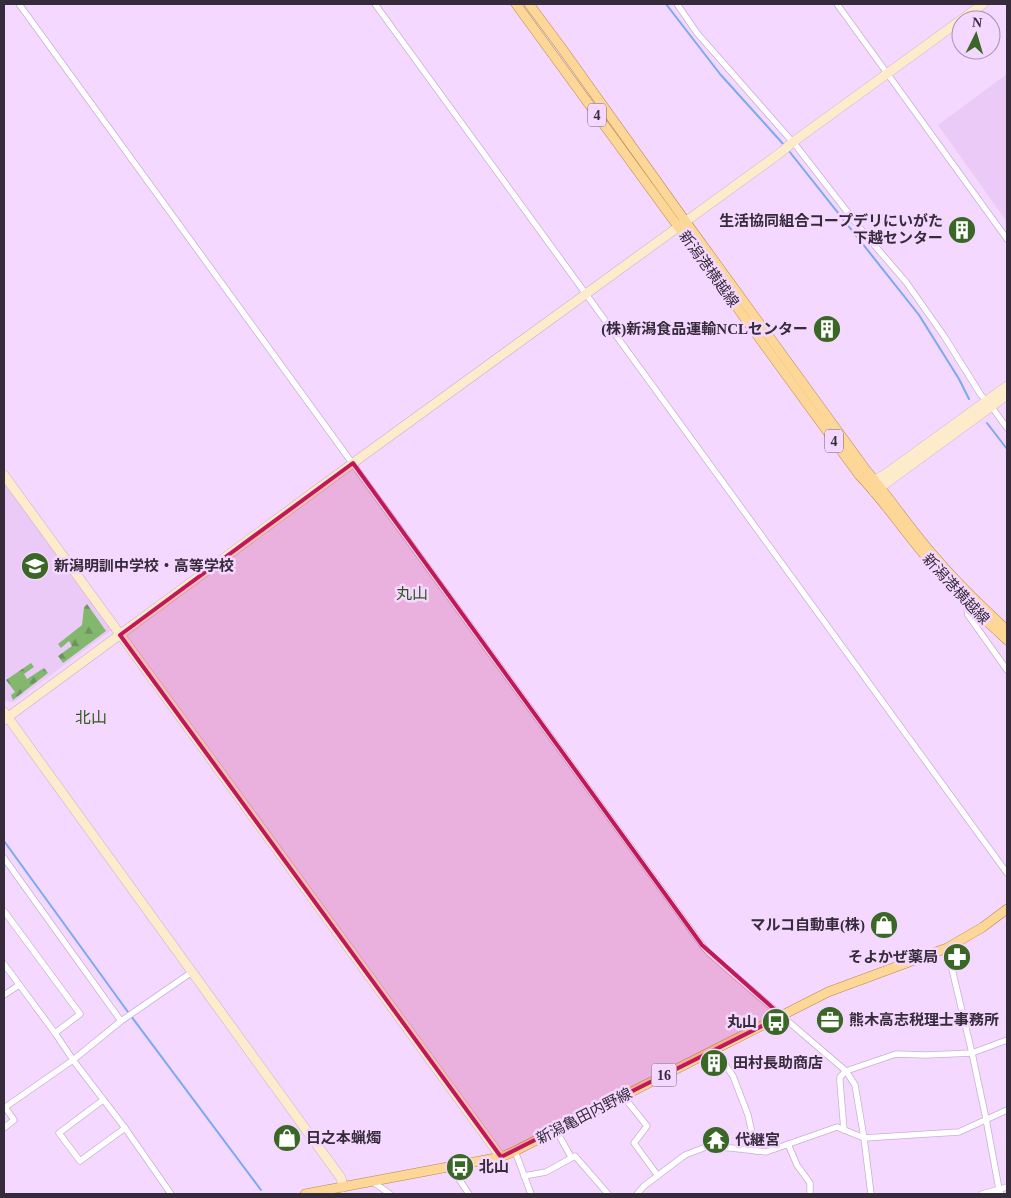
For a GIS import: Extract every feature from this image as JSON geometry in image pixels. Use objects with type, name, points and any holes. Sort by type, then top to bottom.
[{"type":"main road","name":"新潟港横越線","points":[[516,4],[682,224]]},
{"type":"main road","name":"新潟港横越線","points":[[529,4],[561,47],[682,224],[859,475],[888,498],[934,556],[974,599],[1007,630]]},
{"type":"main road","name":"新潟港横越線","points":[[874,486],[927,559],[969,605],[1007,640]]},
{"type":"main road","name":"新潟亀田内野線","points":[[305,1194],[341,1191],[373,1182],[501,1157],[828,992],[947,948],[983,926],[1007,908]]},
{"type":"street","points":[[19,4],[708,952],[846,1071],[855,1085],[871,1194]]},
{"type":"street","points":[[375,4],[1007,873]]},
{"type":"street","points":[[677,4],[697,33],[793,142],[863,232],[906,282],[944,336],[981,395],[1007,428]]},
{"type":"street","points":[[837,4],[1007,239]]},
{"type":"street","points":[[341,1191],[341,1178],[5,717],[983,4]]},
{"type":"street","points":[[874,486],[887,473],[989,403],[1007,386]]},
{"type":"street","points":[[989,403],[1007,395]]},
{"type":"street","points":[[4,474],[501,1157]]},
{"type":"street","points":[[969,605],[966,610],[968,615],[1007,670]]},
{"type":"street","points":[[4,858],[120,1021]]},
{"type":"street","points":[[4,911],[80,1014],[55,1033]]},
{"type":"street","points":[[947,948],[972,1053],[1000,1192]]},
{"type":"street","points":[[4,964],[125,1128],[171,1194]]},
{"type":"street","points":[[4,1128],[14,1120],[4,1107],[73,1060],[120,1021],[192,972]]},
{"type":"street","points":[[4,995],[19,985]]},
{"type":"street","points":[[844,1130],[840,1077],[846,1071],[896,1054],[972,1053],[1007,1040]]},
{"type":"street","points":[[715,1050],[733,1076],[748,1115],[756,1151]]},
{"type":"street","points":[[623,1096],[647,1126],[634,1143],[658,1176]]},
{"type":"street","points":[[103,1100],[59,1133],[80,1161],[125,1128]]},
{"type":"street","points":[[637,1194],[644,1186],[685,1155],[706,1147],[766,1152],[837,1127],[864,1138],[959,1132],[1007,1110]]},
{"type":"street","points":[[556,1130],[571,1158]]},
{"type":"street","points":[[788,1144],[797,1165],[810,1183],[810,1194]]},
{"type":"street","points":[[515,1151],[530,1194]]},
{"type":"street","points":[[524,1176],[546,1172],[575,1156],[608,1194]]},
{"type":"street","points":[[450,1166],[469,1194]]},
{"type":"street","points":[[373,1182],[390,1194]]},
{"type":"street","points":[[982,1194],[1000,1192],[1007,1188]]},
{"type":"highlighted area","points":[[353,463],[702,945],[782,1016],[501,1157],[120,635]]},
{"type":"shaded area","points":[[1007,74],[1007,222],[938,125]]},
{"type":"shaded area","name":"新潟明訓中学校・高等学校","points":[[4,481],[113,629],[14,702],[4,701]]},
{"type":"green space","points":[[87,604],[106,631],[63,663],[58,656],[72,646],[69,641],[61,648],[58,644],[82,625],[84,607]]},
{"type":"green space","points":[[31,663],[34,667],[24,674],[27,679],[44,668],[48,673],[13,700],[11,695],[15,692],[6,680]]},
{"type":"waterway","points":[[666,4],[720,74],[784,145]]},
{"type":"waterway","points":[[789,151],[919,315],[959,379],[969,399]]},
{"type":"waterway","points":[[987,423],[1007,449]]},
{"type":"waterway","points":[[4,841],[128,1012],[261,1190]]},
{"type":"place","name":"生活協同組合コープデリにいがた 下越センター","points":[[962,230]]},
{"type":"place","name":"(株)新潟食品運輸NCLセンター","points":[[827,329]]},
{"type":"place","name":"新潟明訓中学校・高等学校","points":[[35,566]]},
{"type":"place","name":"マルコ自動車(株)","points":[[884,925]]},
{"type":"place","name":"そよかぜ薬局","points":[[957,957]]},
{"type":"place","name":"熊木高志税理士事務所","points":[[830,1020]]},
{"type":"place","name":"丸山","points":[[776,1022]]},
{"type":"place","name":"田村長助商店","points":[[714,1063]]},
{"type":"place","name":"日之本蝋燭","points":[[287,1138]]},
{"type":"place","name":"代継宮","points":[[716,1140]]},
{"type":"place","name":"北山","points":[[460,1167]]},
{"type":"district","name":"丸山","points":[[412,593]]},
{"type":"district","name":"北山","points":[[91,717]]}]
